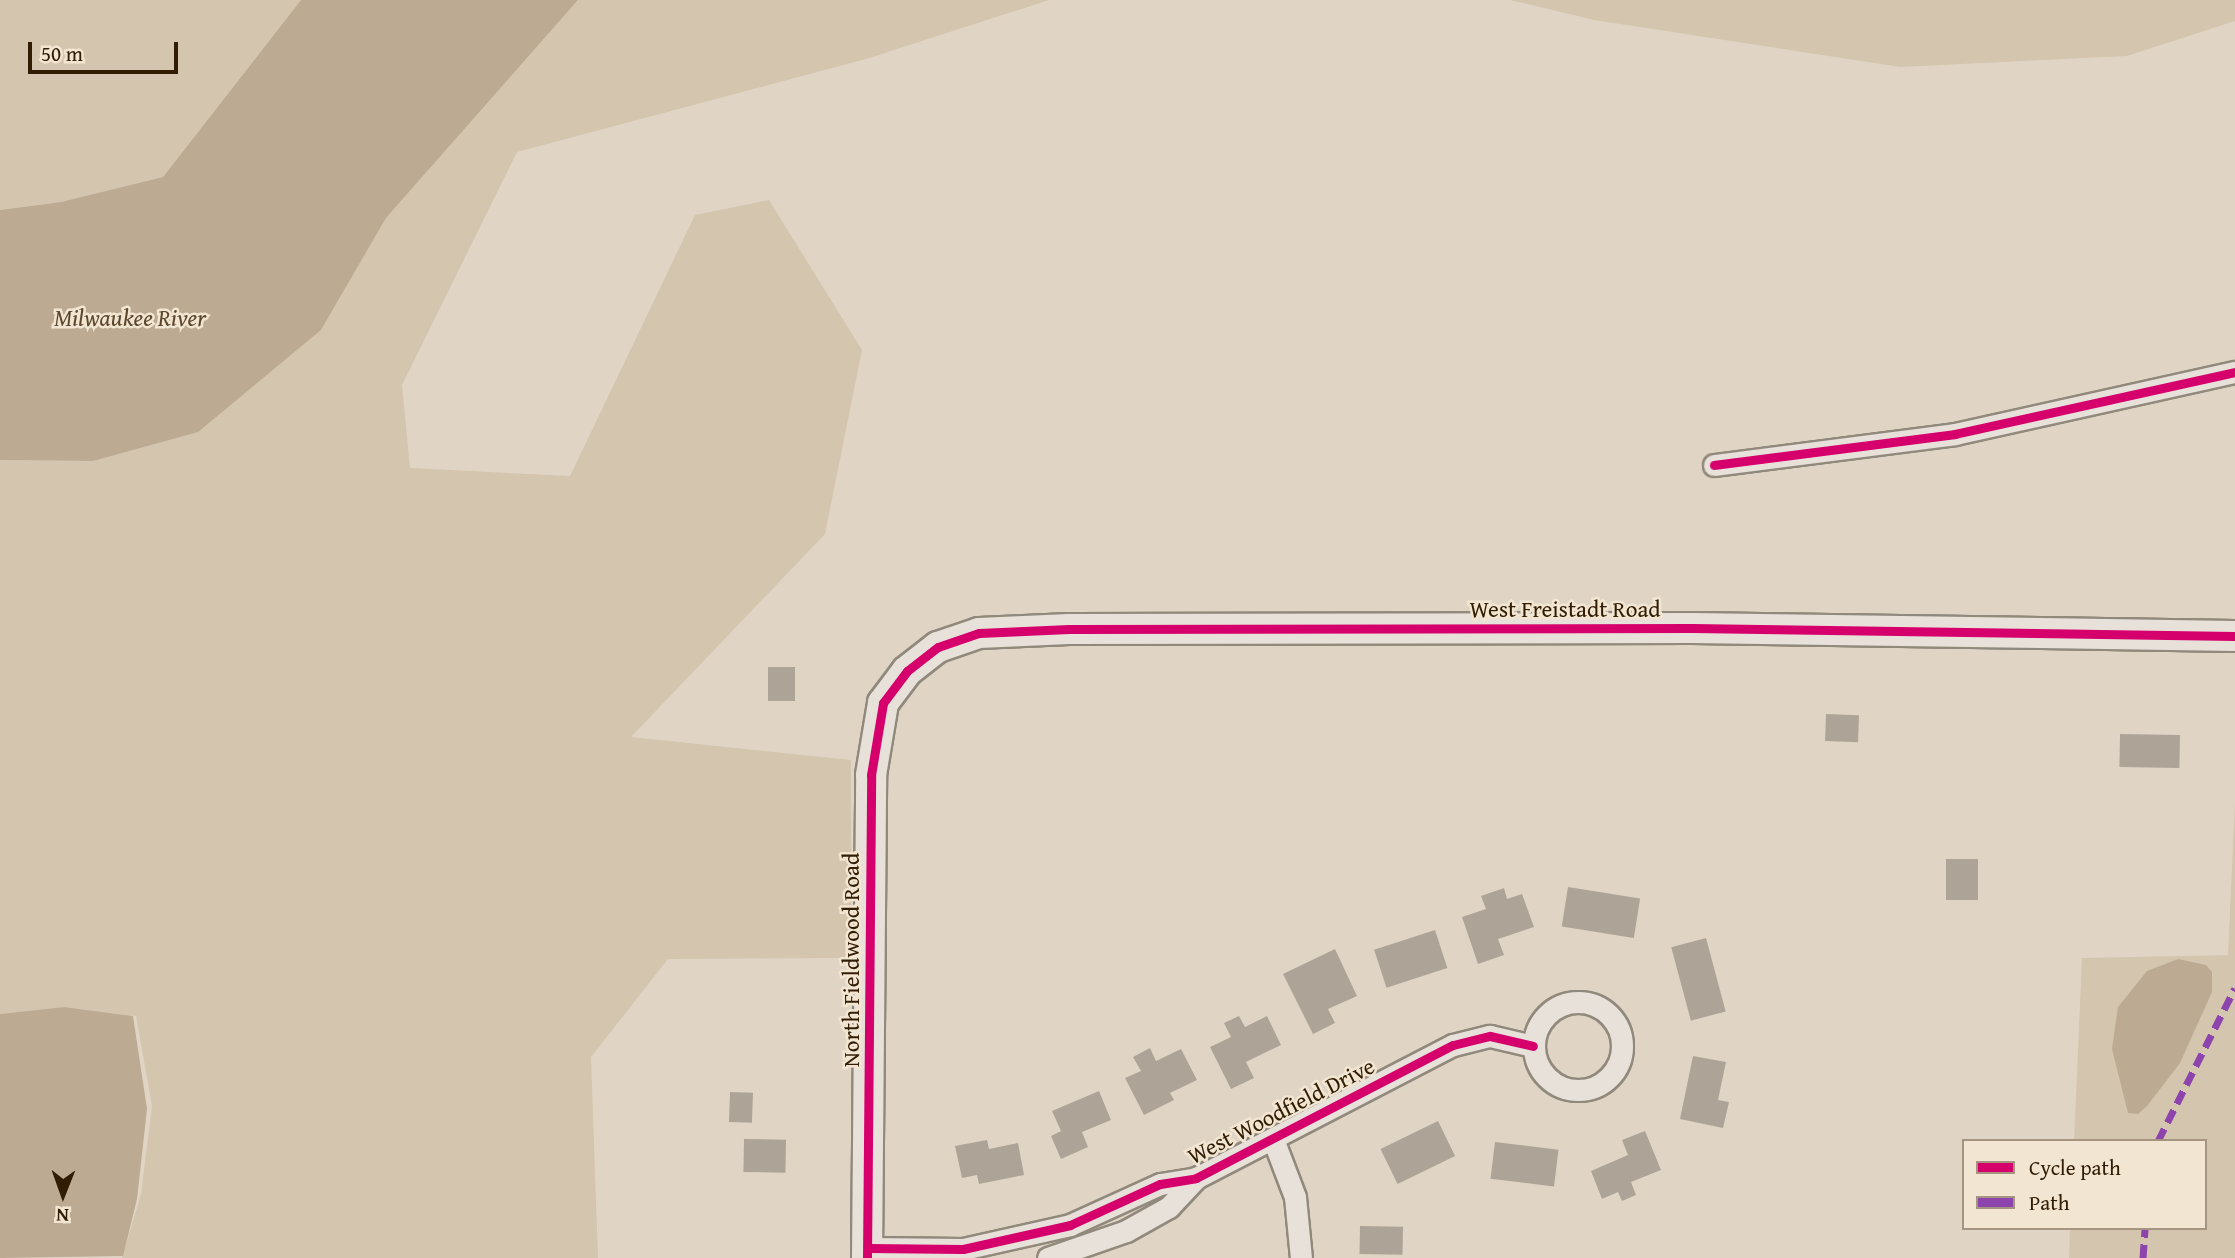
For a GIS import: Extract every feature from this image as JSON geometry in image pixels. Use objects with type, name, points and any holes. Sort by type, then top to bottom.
[{"type":"street","points":[[1714,465],[1955,434],[2235,372]]},
{"type":"street","name":"West Freistadt Road","points":[[907,671],[938,647],[979,633],[1069,629],[1692,628],[2235,636]]},
{"type":"street","name":"North Fieldwood Road","points":[[867,1253],[871,775],[883,704],[907,671]]},
{"type":"street","points":[[1567,1002],[1596,1005],[1618,1025],[1622,1039],[1612,1073],[1581,1090],[1560,1086],[1543,1073],[1533,1046],[1542,1018],[1567,1002]]},
{"type":"street","name":"West Woodfield Drive","points":[[867,1253],[964,1254],[1070,1226],[1160,1184],[1196,1178],[1453,1045],[1490,1036],[1533,1046]]},
{"type":"street","points":[[1273,1139],[1295,1197],[1301,1258]]},
{"type":"street","name":"West Woodfield Drive","points":[[1048,1258],[1080,1248],[1169,1208],[1196,1178]]},
{"type":"street","points":[[1070,1226],[1080,1248]]},
{"type":"shaded area","points":[[0,0],[301,0],[163,177],[61,202],[0,210]]},
{"type":"shaded area","points":[[578,0],[1049,0],[866,59],[517,152],[402,385],[410,468],[570,476],[695,215],[769,200],[862,350],[825,534],[631,737],[851,760],[851,958],[668,959],[591,1057],[598,1258],[122,1258],[141,1194],[152,1106],[136,1016],[64,1007],[0,1014],[0,460],[93,461],[321,330],[386,218]]},
{"type":"shaded area","points":[[1510,0],[2235,0],[2235,21],[2127,56],[1900,67],[1594,20]]},
{"type":"shaded area","points":[[2235,801],[2235,1258],[2069,1258],[2070,1230],[2207,1230],[2207,1139],[2074,1139],[2082,958],[2228,955]]},
{"type":"water","name":"Milwaukee River","points":[[301,0],[578,0],[386,218],[321,330],[198,432],[93,461],[0,460],[0,210],[61,202],[163,177]]},
{"type":"water","points":[[2178,959],[2206,965],[2212,972],[2212,992],[2180,1063],[2147,1106],[2138,1114],[2128,1113],[2112,1049],[2118,1007],[2147,971]]},
{"type":"water","points":[[64,1007],[133,1016],[147,1109],[137,1199],[123,1256],[0,1258],[0,1014]]},
{"type":"building","points":[[768,667],[795,667],[795,701],[768,701]]},
{"type":"building","points":[[1826,714],[1859,715],[1858,742],[1825,741]]},
{"type":"building","points":[[2120,734],[2180,735],[2179,768],[2119,767]]},
{"type":"building","points":[[1946,859],[1978,859],[1978,900],[1946,900]]},
{"type":"building","points":[[1568,887],[1640,898],[1634,938],[1562,927]]},
{"type":"building","points":[[1504,888],[1507,899],[1522,894],[1534,927],[1498,939],[1504,955],[1478,964],[1462,917],[1486,909],[1481,896]]},
{"type":"building","points":[[1435,930],[1447,968],[1386,988],[1374,950]]},
{"type":"building","points":[[1706,938],[1726,1011],[1691,1021],[1671,947]]},
{"type":"building","points":[[1335,949],[1357,996],[1328,1009],[1335,1023],[1313,1034],[1283,974]]},
{"type":"building","points":[[1239,1016],[1245,1027],[1267,1016],[1281,1045],[1246,1062],[1254,1078],[1231,1089],[1210,1047],[1231,1037],[1224,1023]]},
{"type":"building","points":[[1150,1048],[1156,1061],[1181,1049],[1197,1080],[1170,1093],[1174,1100],[1144,1115],[1125,1078],[1141,1071],[1133,1057]]},
{"type":"building","points":[[1693,1056],[1726,1062],[1718,1100],[1729,1102],[1723,1128],[1680,1119]]},
{"type":"building","points":[[1099,1091],[1111,1120],[1082,1132],[1088,1147],[1061,1159],[1051,1136],[1061,1131],[1052,1111]]},
{"type":"building","points":[[730,1092],[753,1093],[752,1123],[729,1122]]},
{"type":"building","points":[[1438,1121],[1455,1156],[1398,1184],[1380,1149]]},
{"type":"building","points":[[1645,1131],[1661,1170],[1631,1182],[1636,1195],[1622,1201],[1618,1192],[1602,1199],[1591,1171],[1628,1155],[1622,1140]]},
{"type":"building","points":[[744,1139],[786,1140],[785,1173],[743,1172]]},
{"type":"building","points":[[987,1140],[989,1149],[1018,1143],[1024,1175],[979,1184],[977,1175],[962,1178],[955,1146]]},
{"type":"building","points":[[1495,1142],[1559,1150],[1554,1187],[1490,1179]]},
{"type":"building","points":[[1360,1226],[1403,1227],[1403,1255],[1360,1254]]},
{"type":"marked path","points":[[2159,1139],[2235,988]]},
{"type":"marked path","points":[[2143,1258],[2145,1230]]},
{"type":"cycle path","points":[[1714,465],[1955,434],[2235,372]]},
{"type":"cycle path","points":[[867,1258],[871,775],[883,703],[907,671],[938,647],[979,633],[1069,629],[1692,628],[2235,636]]},
{"type":"cycle path","points":[[868,1248],[963,1249],[1070,1225],[1160,1184],[1196,1178],[1453,1045],[1490,1036],[1533,1046]]}]
